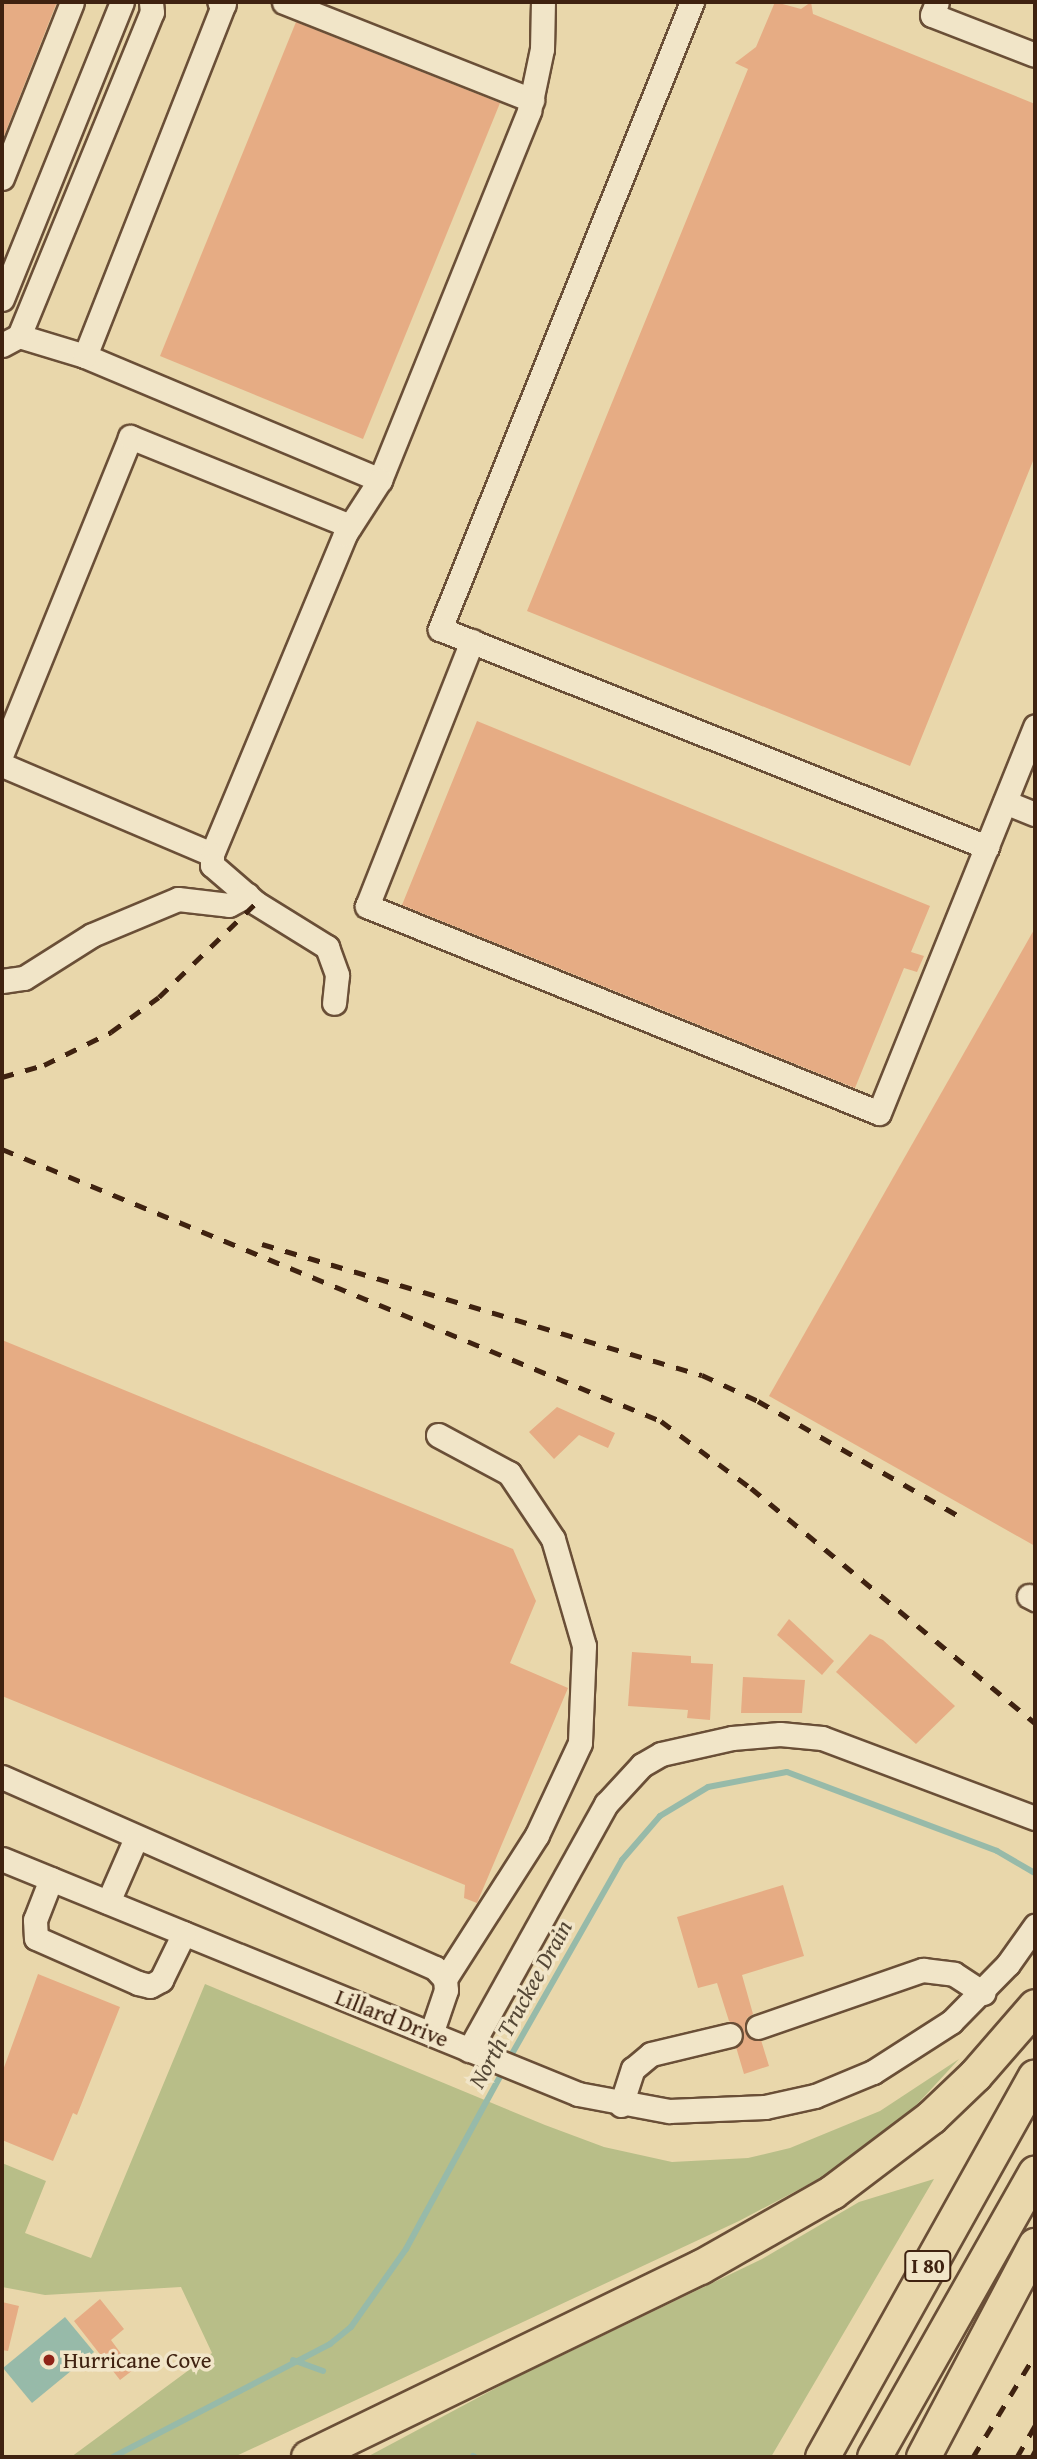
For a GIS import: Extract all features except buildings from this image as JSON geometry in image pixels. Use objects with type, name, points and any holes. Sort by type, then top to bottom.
[{"type":"highway","points":[[308,2457],[700,2267],[832,2192],[931,2117],[975,2075],[1035,2006]]},
{"type":"highway","name":"I 80","points":[[822,2457],[1035,2076]]},
{"type":"highway","name":"I 80","points":[[874,2457],[1035,2172]]},
{"type":"highway","points":[[923,2457],[1035,2245]]},
{"type":"street","points":[[2,178],[72,2]]},
{"type":"street","points":[[2,299],[122,2]]},
{"type":"street","points":[[151,2],[152,12],[10,340],[85,356],[380,480]]},
{"type":"street","points":[[85,356],[226,2]]},
{"type":"street","points":[[285,2],[532,100]]},
{"type":"street","points":[[334,1003],[337,975],[327,947],[247,895],[212,865],[212,854],[350,526],[380,480],[532,100],[542,48],[543,2]]},
{"type":"street","points":[[692,2],[440,629],[987,847]]},
{"type":"street","points":[[937,2],[932,15],[1035,55]]},
{"type":"street","points":[[2,753],[130,437],[350,526]]},
{"type":"street","points":[[472,641],[367,906],[879,1113],[1035,726]]},
{"type":"street","points":[[2,765],[212,854]]},
{"type":"street","points":[[1005,802],[1035,814]]},
{"type":"street","points":[[2,981],[24,978],[92,935],[178,899],[229,905],[247,895]]},
{"type":"street","points":[[431,2034],[446,1990],[445,1979],[537,1835],[580,1743],[584,1646],[554,1539],[509,1473],[438,1436]]},
{"type":"street","points":[[478,2053],[606,1804],[642,1765],[661,1754],[732,1738],[822,1738],[1035,1818]]},
{"type":"street","points":[[2,1777],[135,1838],[411,1955],[445,1979]]},
{"type":"street","points":[[108,1902],[135,1838]]},
{"type":"street","name":"Lillard Drive","points":[[2,1859],[515,2068],[621,2105],[717,2112],[765,2107],[837,2088],[911,2052],[983,1993],[1035,1926]]},
{"type":"street","points":[[51,1879],[34,1920],[36,1938],[138,1983],[150,1986],[161,1980],[184,1933]]},
{"type":"street","points":[[758,2027],[923,1969],[954,1974],[983,1993]]},
{"type":"street","points":[[621,2105],[633,2069],[651,2054],[730,2035]]},
{"type":"green space","points":[[205,1984],[545,2125],[604,2147],[672,2162],[748,2158],[790,2148],[880,2111],[959,2059],[910,2112],[832,2172],[739,2221],[234,2457],[71,2457],[212,2353],[181,2287],[45,2295],[2,2287],[2,2163],[46,2181],[25,2233],[91,2258]]},
{"type":"green space","points":[[934,2179],[771,2457],[367,2457],[511,2380],[762,2259],[859,2202]]},
{"type":"shaded area","name":"Hurricane Cove","points":[[65,2317],[94,2352],[32,2403],[3,2368]]},
{"type":"waterway","name":"North Truckee Drain","points":[[509,2059],[622,1860],[660,1816],[708,1787],[787,1772],[997,1851],[1033,1872]]},
{"type":"waterway","name":"North Truckee Drain","points":[[113,2457],[330,2344],[351,2327],[406,2249],[504,2069]]},
{"type":"waterway","points":[[293,2360],[323,2371]]},
{"type":"railway","points":[[2,1077],[44,1065],[111,1032],[159,997],[256,903]]},
{"type":"railway","points":[[2,1149],[661,1421],[751,1488],[1035,1723]]},
{"type":"railway","points":[[262,1244],[702,1375],[758,1401],[962,1518]]},
{"type":"railway","points":[[973,2457],[1035,2355]]},
{"type":"railway","points":[[1017,2457],[1035,2426]]},
{"type":"railway","points":[[1032,2457],[1035,2451]]},
{"type":"place","name":"Hurricane Cove","points":[[49,2360]]}]
